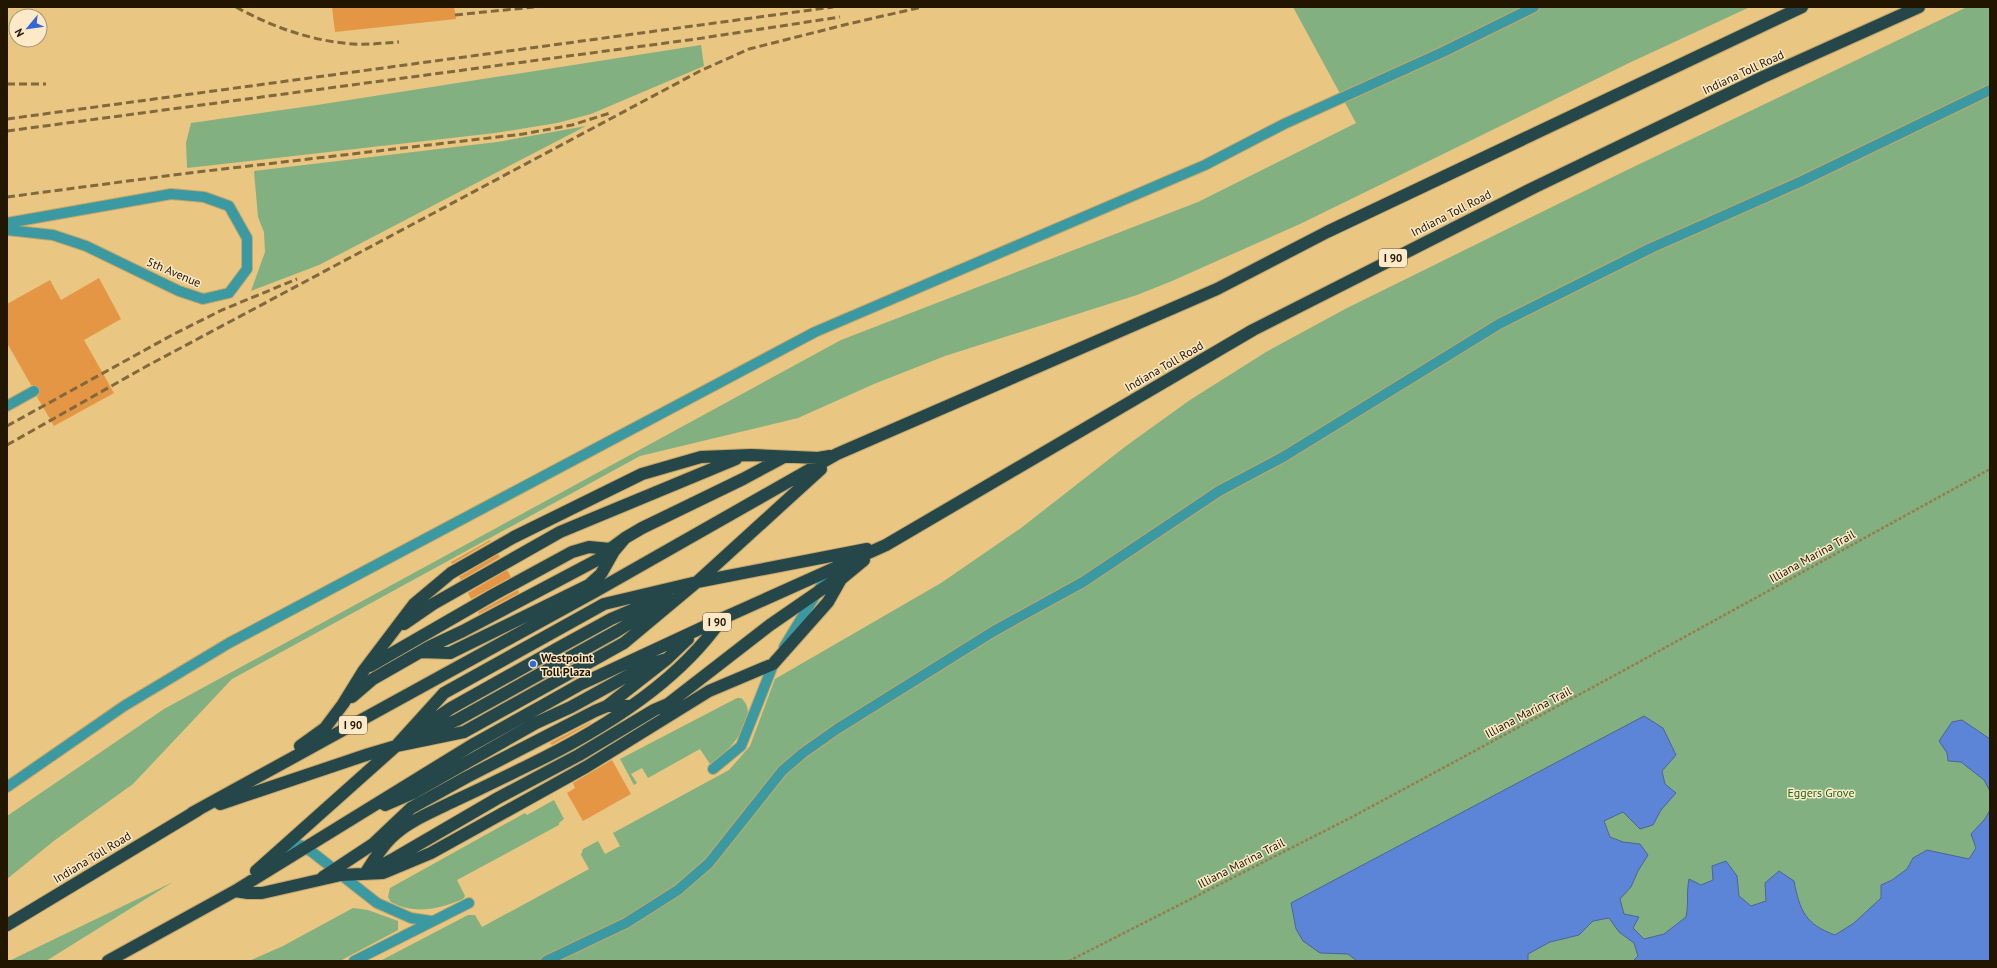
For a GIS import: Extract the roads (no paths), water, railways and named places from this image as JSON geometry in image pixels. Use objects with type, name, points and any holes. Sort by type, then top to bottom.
[{"type":"highway","name":"I 90","points":[[192,813],[596,591],[837,454],[1216,289],[1327,232],[1802,7]]},
{"type":"highway","name":"Indiana Toll Road","points":[[886,545],[1260,326],[1535,187],[1763,77],[1919,7]]},
{"type":"highway","name":"I 90","points":[[192,813],[396,746],[464,732],[624,643],[697,582],[837,454]]},
{"type":"highway","points":[[130,850],[188,820],[242,797],[311,734],[362,672],[414,604],[451,573],[514,537],[642,474],[701,457],[751,455],[818,458],[837,454]]},
{"type":"highway","points":[[384,643],[412,617],[432,604],[560,532],[733,460],[751,455]]},
{"type":"highway","points":[[192,813],[296,749],[325,728],[343,704],[362,672],[380,659],[572,552],[589,547],[610,549],[642,528],[787,456]]},
{"type":"highway","points":[[421,652],[450,653],[589,585],[601,574],[614,550],[625,538]]},
{"type":"highway","name":"I 90","points":[[108,961],[233,892],[472,745],[581,684],[870,554],[886,545]]},
{"type":"highway","name":"I 90","points":[[233,892],[396,746],[444,693],[604,604],[697,582],[886,545]]},
{"type":"highway","points":[[343,704],[373,679],[614,550]]},
{"type":"highway","points":[[365,874],[396,858],[498,798],[527,784],[654,710],[666,705],[770,625],[816,594],[870,554]]},
{"type":"highway","points":[[607,706],[666,705],[682,703],[773,664],[828,602],[841,579],[870,554]]},
{"type":"highway","name":"I 90","points":[[396,746],[451,708],[597,627],[697,582]]},
{"type":"highway","points":[[233,892],[262,893],[319,880],[337,872],[373,844],[411,808],[467,777],[607,706],[667,658],[683,642],[716,622]]},
{"type":"highway","points":[[365,874],[375,858],[391,838],[418,818],[548,756],[644,696],[691,658],[709,638],[716,622]]},
{"type":"highway","points":[[368,809],[382,806],[413,793],[536,723],[571,708],[649,664],[667,658]]},
{"type":"highway","points":[[337,872],[365,874],[395,870],[451,842],[586,768],[709,691]]},
{"type":"highway","points":[[383,835],[400,807],[413,793]]},
{"type":"highway","name":"Indiana Toll Road","points":[[7,925],[192,813]]},
{"type":"highway","points":[[375,858],[379,856],[386,856],[396,858]]},
{"type":"highway","points":[[378,873],[383,871],[396,858]]},
{"type":"street","points":[[7,787],[124,706],[229,643],[815,332],[1205,165],[1284,124],[1443,52],[1534,7]]},
{"type":"street","points":[[546,961],[626,923],[678,890],[709,863],[782,771],[803,753],[837,728],[994,631],[1084,582],[1219,491],[1284,457],[1499,324],[1651,248],[1802,181],[1990,90]]},
{"type":"street","name":"5th Avenue","points":[[7,223],[172,194],[204,197],[229,206],[246,238],[247,269],[229,294],[203,299],[179,291],[86,246],[53,235],[7,230]]},
{"type":"street","points":[[7,406],[34,391]]},
{"type":"street","points":[[714,769],[741,746],[773,664],[830,571]]},
{"type":"street","points":[[271,858],[290,847],[300,845],[377,903],[411,918],[431,922]]},
{"type":"street","points":[[354,961],[469,903]]},
{"type":"water","points":[[1644,716],[1663,728],[1676,755],[1662,771],[1665,784],[1676,793],[1661,810],[1653,825],[1640,829],[1623,812],[1604,821],[1610,837],[1623,842],[1640,844],[1648,855],[1638,871],[1631,887],[1620,899],[1624,914],[1639,917],[1633,928],[1644,939],[1664,934],[1686,917],[1689,879],[1701,885],[1713,880],[1712,866],[1726,861],[1737,876],[1739,896],[1751,906],[1766,901],[1765,883],[1779,871],[1794,881],[1799,901],[1810,921],[1825,931],[1835,935],[1854,923],[1881,898],[1881,885],[1892,880],[1907,869],[1913,858],[1927,850],[1969,859],[1976,848],[1971,834],[1985,819],[1990,810],[1990,961],[1633,961],[1638,956],[1634,943],[1619,932],[1609,918],[1593,921],[1579,935],[1550,942],[1528,954],[1528,961],[1357,961],[1348,954],[1320,953],[1303,941],[1296,929],[1291,903]]},
{"type":"water","points":[[1962,720],[1990,739],[1990,791],[1984,780],[1961,762],[1948,761],[1947,753],[1939,741],[1952,722]]},
{"type":"railway","points":[[236,7],[278,27],[322,40],[359,44],[399,42]]},
{"type":"railway","points":[[455,15],[534,7]]},
{"type":"railway","points":[[7,119],[833,7]]},
{"type":"railway","points":[[7,445],[145,367],[700,71],[749,49],[922,7]]},
{"type":"railway","points":[[7,131],[696,39],[840,17]]},
{"type":"railway","points":[[7,84],[46,84]]},
{"type":"railway","points":[[7,197],[189,173],[523,134],[572,125],[610,113]]},
{"type":"railway","points":[[7,426],[174,334],[222,310],[297,279]]},
{"type":"place","name":"Westpoint Toll Plaza","points":[[533,664]]},
{"type":"park label","name":"Eggers Grove","points":[[1821,792]]}]
